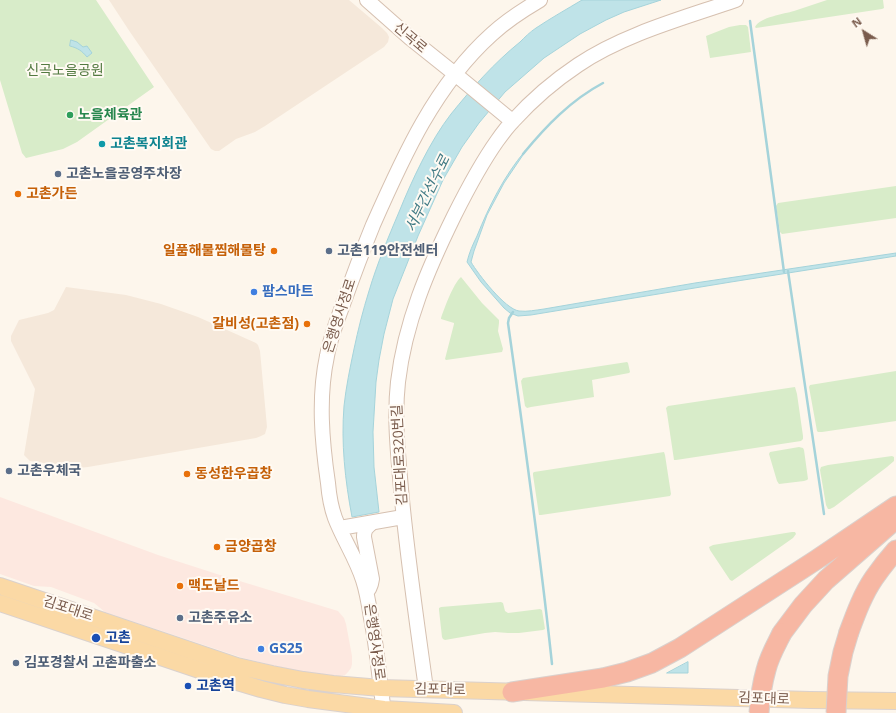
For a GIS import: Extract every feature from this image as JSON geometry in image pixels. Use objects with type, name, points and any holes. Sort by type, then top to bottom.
[{"type":"highway","points":[[512,692],[603,678],[627,672],[652,663],[687,644],[896,506]]},
{"type":"highway","points":[[758,713],[766,669],[774,648],[782,633],[803,605],[826,580],[896,520]]},
{"type":"highway","points":[[836,713],[838,676],[848,632],[858,608],[874,578],[896,550]]},
{"type":"main road","name":"김포대로","points":[[0,586],[237,666],[303,680],[333,684],[381,688],[512,692],[896,701]]},
{"type":"main road","name":"김포대로","points":[[0,603],[214,675],[285,695],[384,711],[454,713]]},
{"type":"street","name":"신곡로","points":[[367,0],[410,38],[508,118]]},
{"type":"street","name":"은행영사정로","points":[[384,711],[376,643],[366,592],[356,562],[335,518],[331,502],[322,431],[322,392],[326,357],[350,283],[366,243],[395,177],[429,111],[459,77],[477,48],[516,14],[540,0]]},
{"type":"street","name":"김포대로320번길","points":[[426,689],[403,517],[397,444],[396,404],[401,365],[411,319],[439,247],[460,203],[508,118],[578,64],[614,44],[736,0]]},
{"type":"street","points":[[340,528],[403,517]]},
{"type":"street","points":[[366,592],[370,588],[372,579],[364,533],[365,529],[373,522]]},
{"type":"shaded area","points":[[109,0],[349,0],[382,28],[389,37],[388,42],[384,47],[265,126],[255,132],[236,139],[219,151],[215,151],[211,149]]},
{"type":"shaded area","points":[[66,287],[126,295],[161,304],[198,317],[256,343],[260,351],[267,427],[265,434],[256,438],[88,467],[78,468],[30,461],[24,455],[35,389],[11,341],[11,336],[19,320],[48,313],[54,310]]},
{"type":"shaded area","points":[[0,497],[158,555],[338,611],[344,618],[346,624],[352,656],[351,668],[345,675],[340,676],[305,672],[243,658],[105,612],[94,603],[51,587],[34,586],[0,574]]},
{"type":"green space","name":"신곡노을공원","points":[[0,0],[96,0],[154,87],[77,142],[63,149],[26,158],[22,153],[0,80]]},
{"type":"green space","points":[[827,0],[883,0],[884,8],[755,27],[767,18]]},
{"type":"green space","points":[[746,25],[748,27],[751,52],[710,58],[706,36],[729,27]]},
{"type":"green space","points":[[896,186],[896,218],[782,234],[780,232],[776,206],[778,203]]},
{"type":"green space","points":[[461,277],[482,303],[499,320],[498,331],[503,349],[502,352],[445,359],[454,323],[441,318],[452,290]]},
{"type":"green space","points":[[627,362],[629,373],[592,380],[594,397],[527,408],[525,406],[521,381],[523,378]]},
{"type":"green space","points":[[896,371],[896,421],[822,432],[817,431],[809,387],[810,385]]},
{"type":"green space","points":[[795,387],[803,436],[801,441],[674,460],[666,408],[668,406]]},
{"type":"green space","points":[[799,447],[803,448],[804,450],[808,479],[804,481],[779,484],[769,454],[770,452]]},
{"type":"green space","points":[[664,452],[671,494],[670,496],[539,515],[533,475],[534,472]]},
{"type":"green space","points":[[892,456],[894,457],[894,461],[887,467],[834,507],[828,509],[820,470],[821,467]]},
{"type":"green space","points":[[795,532],[796,534],[793,538],[732,581],[709,547],[713,545]]},
{"type":"green space","points":[[503,603],[505,611],[508,613],[542,610],[545,629],[519,633],[495,632],[445,640],[443,639],[439,608]]},
{"type":"water","name":"서부간선수로","points":[[582,0],[661,0],[624,12],[606,20],[580,34],[544,58],[505,92],[479,123],[462,147],[443,180],[418,236],[393,299],[384,334],[376,382],[373,432],[374,467],[379,512],[352,517],[347,489],[343,448],[343,420],[347,385],[359,327],[372,281],[410,187],[422,161],[443,125],[459,104],[484,76],[501,58],[532,31]]},
{"type":"water","points":[[71,40],[77,42],[83,47],[87,46],[92,53],[87,57],[80,50],[70,46]]},
{"type":"water","points":[[525,151],[504,183],[487,215],[471,262],[479,274],[500,298],[513,309],[519,311],[544,309],[695,283],[896,253],[896,256],[518,316],[510,313],[504,308],[481,282],[467,262],[492,203],[510,171]]},
{"type":"water","points":[[688,662],[688,673],[667,673]]},
{"type":"waterway","points":[[750,21],[784,272]]},
{"type":"waterway","points":[[523,154],[560,114],[580,97],[603,83]]},
{"type":"waterway","points":[[788,271],[824,514]]},
{"type":"waterway","points":[[513,312],[508,323],[537,536],[552,664]]},
{"type":"place","name":"노을체육관","points":[[70,115]]},
{"type":"place","name":"고촌복지회관","points":[[102,144]]},
{"type":"place","name":"고촌노을공영주차장","points":[[58,174]]},
{"type":"place","name":"고촌가든","points":[[18,194]]},
{"type":"place","name":"일품해물찜해물탕","points":[[274,251]]},
{"type":"place","name":"고촌119안전센터","points":[[329,251]]},
{"type":"place","name":"팜스마트","points":[[254,292]]},
{"type":"place","name":"갈비성(고촌점)","points":[[307,324]]},
{"type":"place","name":"고촌우체국","points":[[9,471]]},
{"type":"place","name":"동성한우곱창","points":[[187,474]]},
{"type":"place","name":"금양곱창","points":[[217,547]]},
{"type":"place","name":"맥도날드","points":[[180,586]]},
{"type":"place","name":"고촌주유소","points":[[180,618]]},
{"type":"place","name":"고촌","points":[[96,638]]},
{"type":"place","name":"GS25","points":[[261,649]]},
{"type":"place","name":"김포경찰서 고촌파출소","points":[[16,663]]},
{"type":"place","name":"고촌역","points":[[188,686]]}]
